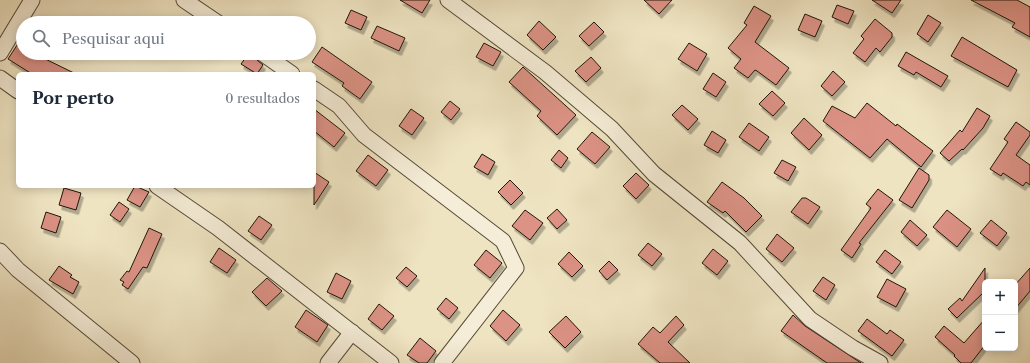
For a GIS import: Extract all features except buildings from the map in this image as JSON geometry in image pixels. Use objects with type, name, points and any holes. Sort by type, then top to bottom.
[{"type":"street","points":[[22,16],[32,0]]},
{"type":"street","points":[[184,0],[208,16]]},
{"type":"street","points":[[448,0],[546,72],[612,129],[654,174],[740,243],[810,319],[853,348],[880,363]]},
{"type":"street","points":[[0,53],[16,26]]},
{"type":"street","points":[[272,60],[289,72]]},
{"type":"street","points":[[0,78],[16,90]]},
{"type":"street","points":[[316,90],[339,106],[364,134],[503,241],[516,268],[442,363]]},
{"type":"street","points":[[160,188],[218,228],[391,363]]},
{"type":"street","points":[[0,251],[18,270],[132,363]]},
{"type":"street","points":[[328,363],[352,332]]}]
